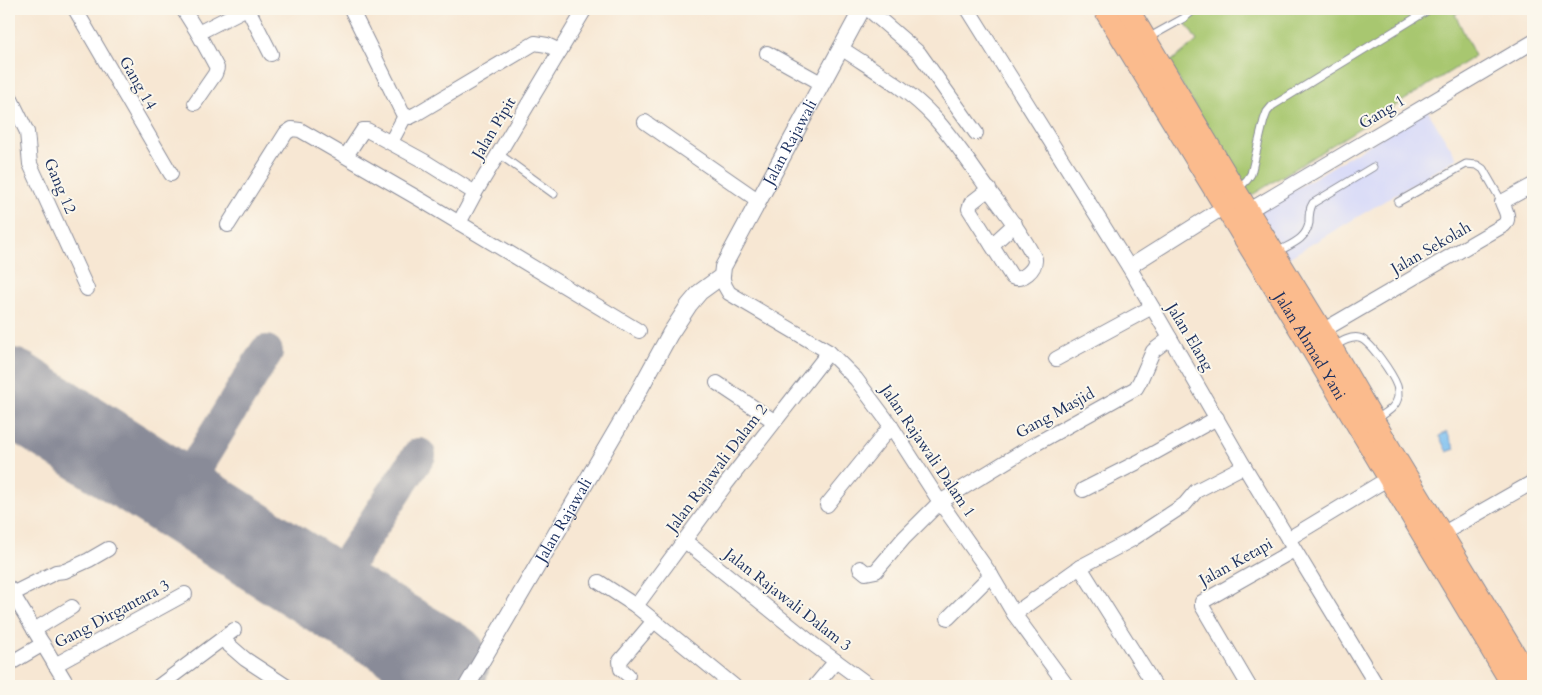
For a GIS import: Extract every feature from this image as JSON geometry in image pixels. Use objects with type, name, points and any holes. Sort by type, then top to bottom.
[{"type":"main road","name":"Jalan Ahmad Yani","points":[[1104,9],[1230,199],[1248,211],[1327,339],[1528,683]]},
{"type":"main road","name":"Jalan Ahmad Yani","points":[[1133,11],[1230,199],[1389,478],[1528,683]]},
{"type":"street","name":"Gang 14","points":[[75,9],[171,174]]},
{"type":"street","points":[[184,9],[215,63],[216,71],[195,103]]},
{"type":"street","points":[[198,33],[246,9],[271,54]]},
{"type":"street","points":[[350,9],[405,116],[410,117],[416,114],[534,43],[547,44],[560,51]]},
{"type":"street","name":"Jalan Pipit","points":[[459,223],[585,9]]},
{"type":"street","name":"Jalan Rajawali","points":[[467,686],[689,305],[700,292],[722,276],[724,267],[862,9]]},
{"type":"street","points":[[868,9],[919,53],[976,133]]},
{"type":"street","name":"Jalan Elang","points":[[968,9],[1128,267],[1244,466],[1377,686]]},
{"type":"street","name":"Gang 1","points":[[1248,211],[1533,42]]},
{"type":"street","points":[[841,48],[885,77],[932,115],[953,140],[1015,224],[1035,259],[1034,267],[1019,279],[1014,279],[969,208],[971,204],[989,189]]},
{"type":"street","points":[[767,53],[821,83]]},
{"type":"street","name":"Gang 12","points":[[9,96],[26,132],[30,164],[87,289]]},
{"type":"street","points":[[391,142],[405,116]]},
{"type":"street","points":[[645,122],[759,201]]},
{"type":"street","points":[[228,225],[286,133],[292,129],[300,130],[639,331]]},
{"type":"street","points":[[346,156],[363,130],[367,130],[391,142],[475,194]]},
{"type":"street","points":[[1502,202],[1533,184]]},
{"type":"street","points":[[1128,267],[1230,199]]},
{"type":"street","name":"Jalan Sekolah","points":[[1327,339],[1504,225],[1507,222],[1508,216],[1502,202]]},
{"type":"street","points":[[992,245],[1015,224]]},
{"type":"street","name":"Jalan Rajawali Dalam 1","points":[[722,276],[729,292],[829,352],[856,379],[891,426],[940,502],[991,575],[1014,614],[1067,686]]},
{"type":"street","points":[[1056,359],[1152,307]]},
{"type":"street","name":"Gang Masjid","points":[[860,568],[866,573],[876,571],[904,538],[940,502],[1030,447],[1130,392],[1139,385],[1153,351],[1170,338]]},
{"type":"street","name":"Jalan Rajawali Dalam 2","points":[[636,606],[726,484],[829,352]]},
{"type":"street","points":[[717,383],[774,422]]},
{"type":"street","points":[[1083,490],[1217,418]]},
{"type":"street","points":[[827,505],[891,426]]},
{"type":"street","points":[[1014,614],[1080,567],[1131,540],[1178,509],[1196,491],[1244,466]]},
{"type":"street","points":[[1291,544],[1389,478]]},
{"type":"street","points":[[1442,534],[1533,482]]},
{"type":"street","name":"Jalan Rajawali Dalam 3","points":[[684,541],[870,686]]},
{"type":"street","name":"Jalan Ketapi","points":[[1249,686],[1206,614],[1202,602],[1291,544]]},
{"type":"street","points":[[68,686],[34,630],[14,610],[10,591],[56,572],[65,571],[90,560],[108,549]]},
{"type":"street","points":[[1080,567],[1155,686]]},
{"type":"street","points":[[948,618],[991,575]]},
{"type":"street","points":[[599,582],[636,606],[653,622],[734,686]]},
{"type":"street","name":"Gang Dirgantara 3","points":[[55,665],[185,594]]},
{"type":"street","points":[[34,630],[72,607]]},
{"type":"street","points":[[628,675],[620,669],[620,661],[653,622]]},
{"type":"street","points":[[159,686],[234,630]]},
{"type":"street","points":[[222,639],[245,659],[286,686]]},
{"type":"street","points":[[9,664],[43,644]]},
{"type":"street","points":[[815,686],[836,661]]},
{"type":"lane","points":[[1146,39],[1184,18],[1195,9]]},
{"type":"lane","points":[[1230,199],[1251,174],[1264,120],[1272,106],[1430,9]]},
{"type":"lane","points":[[499,154],[554,194]]},
{"type":"lane","points":[[1398,202],[1466,164],[1477,165],[1483,169],[1502,202]]},
{"type":"lane","points":[[1274,254],[1303,237],[1308,230],[1313,202],[1372,167]]},
{"type":"lane","points":[[1327,339],[1358,337],[1365,340],[1380,357],[1397,385],[1398,392],[1393,407],[1374,422]]},
{"type":"shaded area","points":[[1427,110],[1457,158],[1288,258],[1259,211]]},
{"type":"green space","points":[[1200,9],[1464,9],[1455,14],[1475,56],[1249,197],[1169,63],[1197,41],[1185,22]]},
{"type":"water","points":[[1447,432],[1455,449],[1447,452],[1439,436]]},
{"type":"taxiway","points":[[209,517],[193,491],[192,473],[266,352]]},
{"type":"taxiway","points":[[311,583],[327,581],[341,573],[419,455]]},
{"type":"taxiway","points":[[154,483],[184,481],[192,473]]},
{"type":"taxiway","points":[[341,573],[340,590],[347,605]]},
{"type":"runway","points":[[9,390],[347,605],[447,664]]}]
